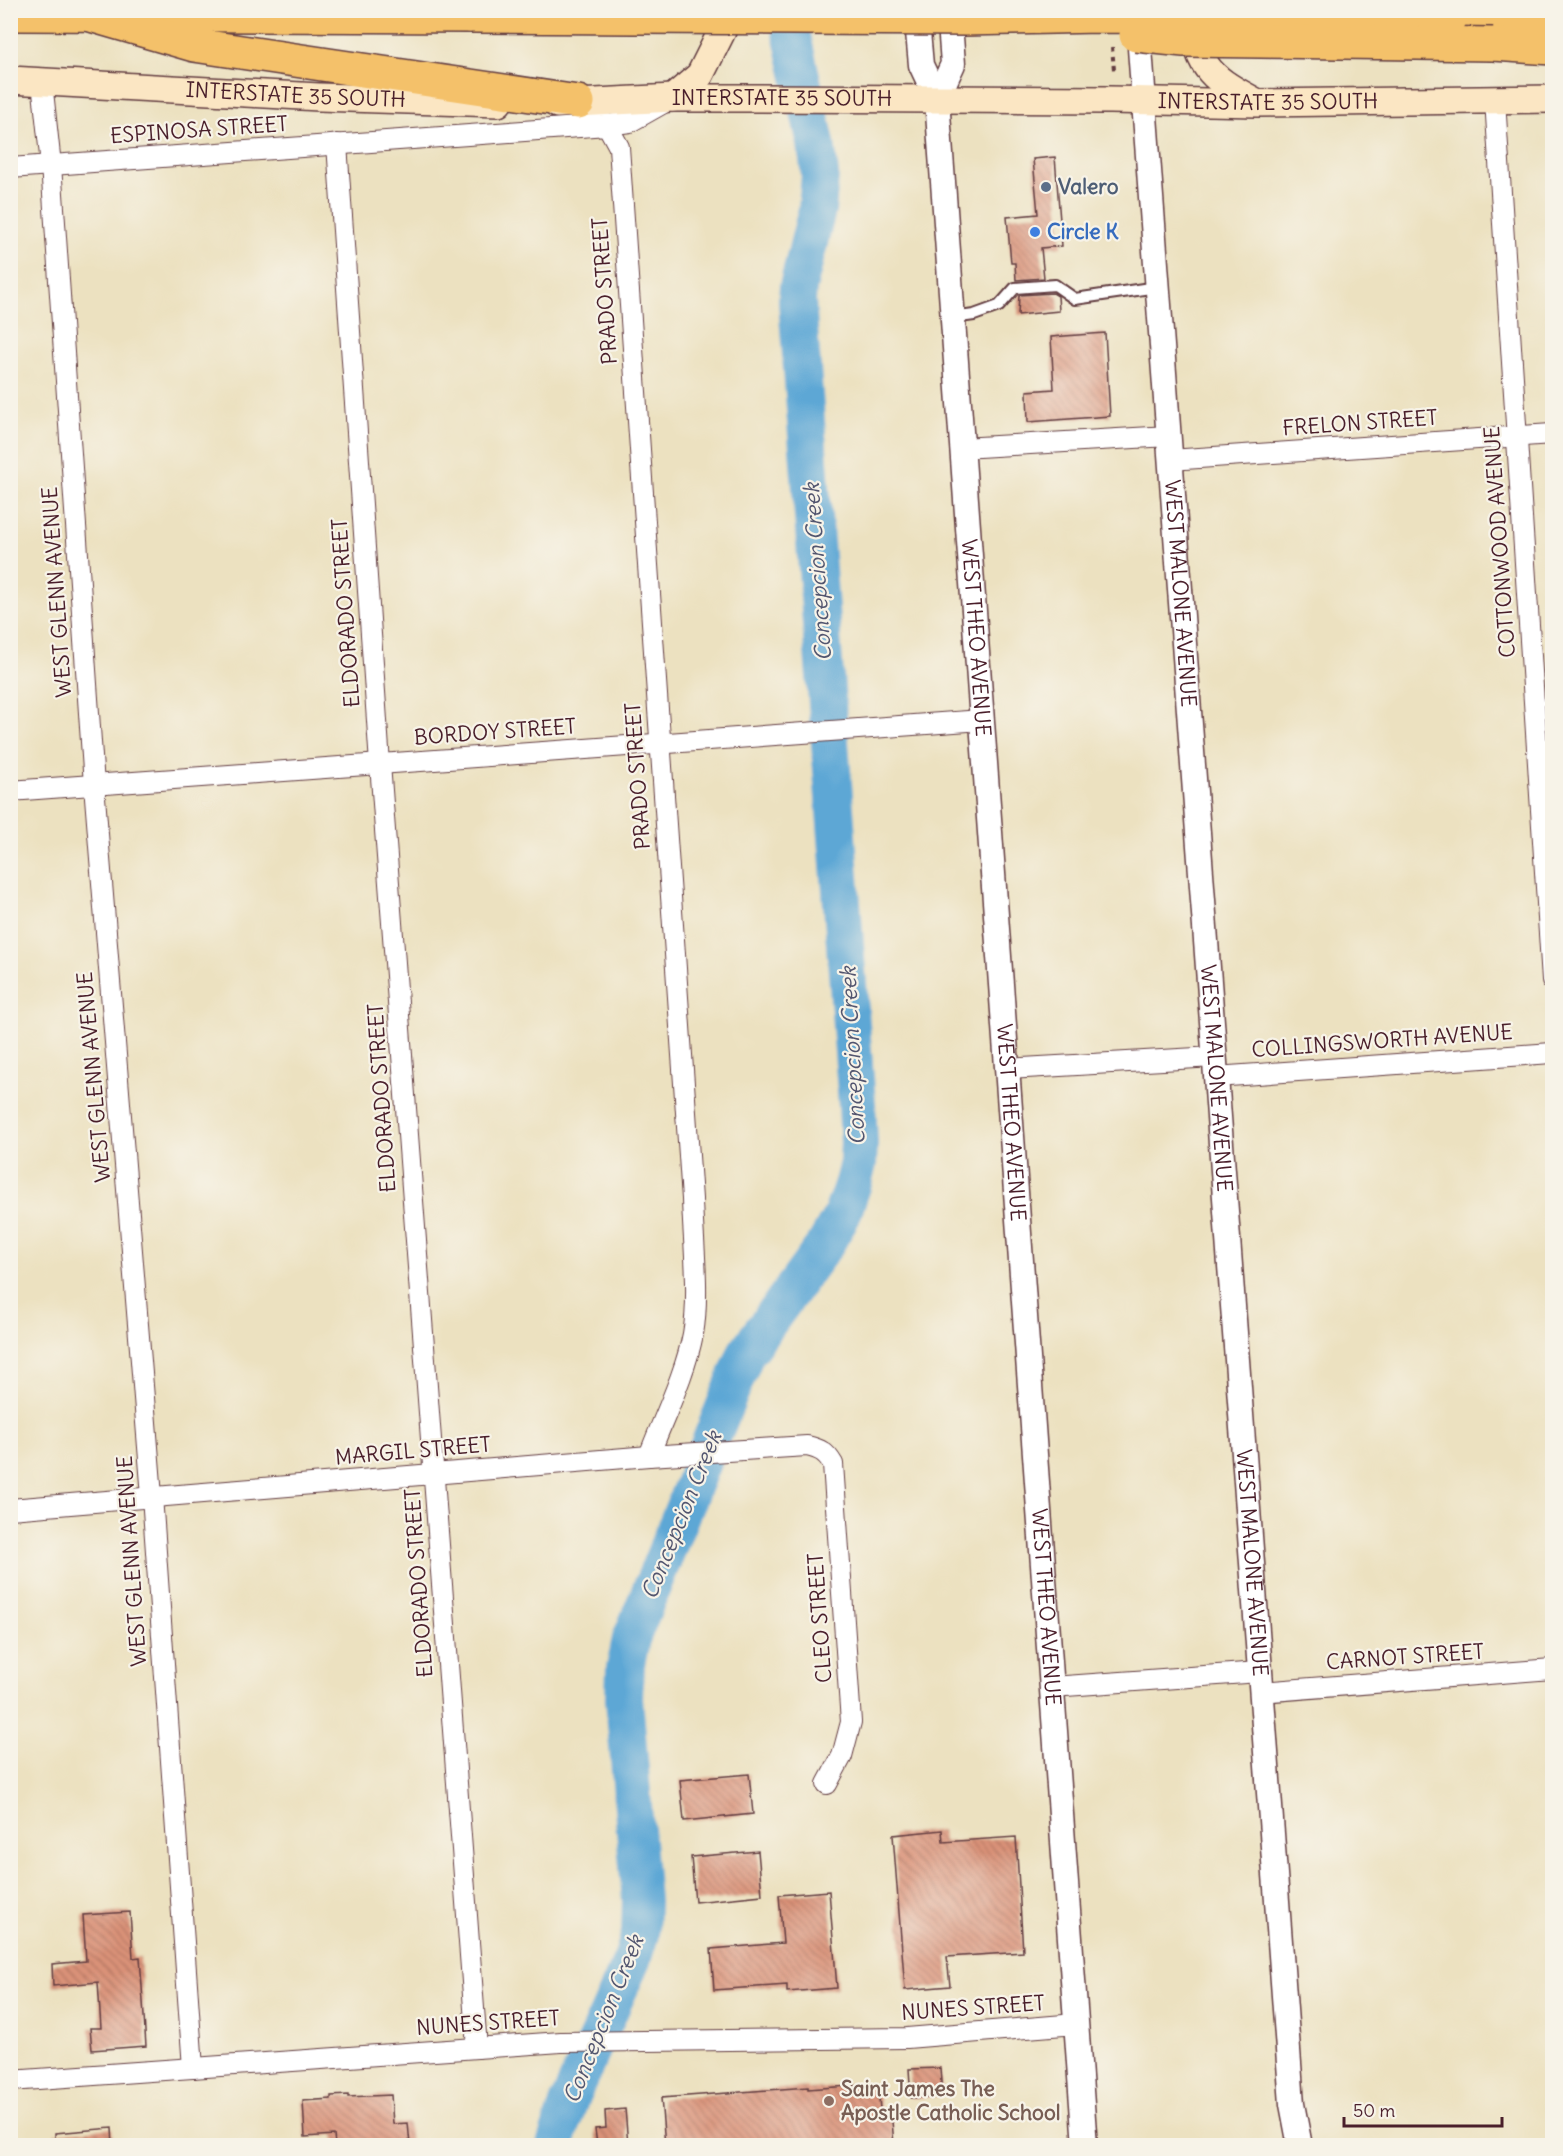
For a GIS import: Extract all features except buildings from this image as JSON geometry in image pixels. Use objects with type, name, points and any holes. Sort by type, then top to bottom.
[{"type":"highway","points":[[10,14],[94,16],[957,15],[1552,20]]},
{"type":"highway","points":[[957,15],[1184,40],[1493,44],[1552,48]]},
{"type":"highway","points":[[94,16],[194,45],[579,102]]},
{"type":"main road","points":[[673,98],[700,75],[725,25],[725,10]]},
{"type":"main road","points":[[1193,10],[1198,53],[1210,72],[1223,84],[1257,103]]},
{"type":"main road","name":"INTERSTATE 35 SOUTH","points":[[10,80],[330,97],[552,104],[673,98],[1257,103],[1552,99]]},
{"type":"street","name":"WEST THEO AVENUE","points":[[916,10],[921,65],[937,99],[1085,2145]]},
{"type":"street","name":"WEST MALONE AVENUE","points":[[1137,10],[1292,2104],[1299,2145]]},
{"type":"street","name":"WEST THEO AVENUE","points":[[937,99],[952,64],[957,15]]},
{"type":"street","name":"WEST GLENN AVENUE","points":[[42,82],[51,165],[94,785],[152,1496],[193,2068]]},
{"type":"street","name":"ESPINOSA STREET","points":[[10,168],[607,125],[630,122],[673,98]]},
{"type":"street","name":"COTTONWOOD AVENUE","points":[[1495,100],[1552,980]]},
{"type":"street","name":"PRADO STREET","points":[[579,102],[607,125],[619,147],[692,1199],[695,1293],[693,1332],[686,1361],[649,1456]]},
{"type":"street","name":"ELDORADO STREET","points":[[337,144],[477,2048]]},
{"type":"street","name":"FRELON STREET","points":[[1170,460],[1552,434]]},
{"type":"street","points":[[962,448],[1169,436]]},
{"type":"street","name":"BORDOY STREET","points":[[10,791],[982,720]]},
{"type":"street","name":"COLLINGSWORTH AVENUE","points":[[1007,1069],[1214,1067],[1552,1053]]},
{"type":"street","name":"MARGIL STREET","points":[[10,1509],[649,1456],[807,1446],[820,1449]]},
{"type":"street","name":"CLEO STREET","points":[[820,1449],[833,1464],[851,1722],[842,1756],[828,1784]]},
{"type":"street","name":"CARNOT STREET","points":[[1052,1687],[1260,1682],[1552,1669]]},
{"type":"street","name":"NUNES STREET","points":[[10,2081],[561,2042],[907,2038],[1076,2024]]},
{"type":"lane","points":[[953,318],[974,315],[999,306],[1015,288],[1055,285],[1075,299],[1157,287]]},
{"type":"waterway","name":"Concepcion Creek","points":[[555,2146],[570,2099],[632,1960],[640,1934],[641,1901],[624,1699],[625,1669],[631,1639],[746,1353],[826,1243],[842,1215],[858,1163],[857,1105],[797,301],[798,287],[817,210],[820,175],[816,143],[786,10]]},
{"type":"place","name":"Valero","points":[[1046,187]]},
{"type":"place","name":"Circle K","points":[[1035,232]]},
{"type":"place","name":"Saint James The Apostle Catholic School","points":[[829,2101]]}]
